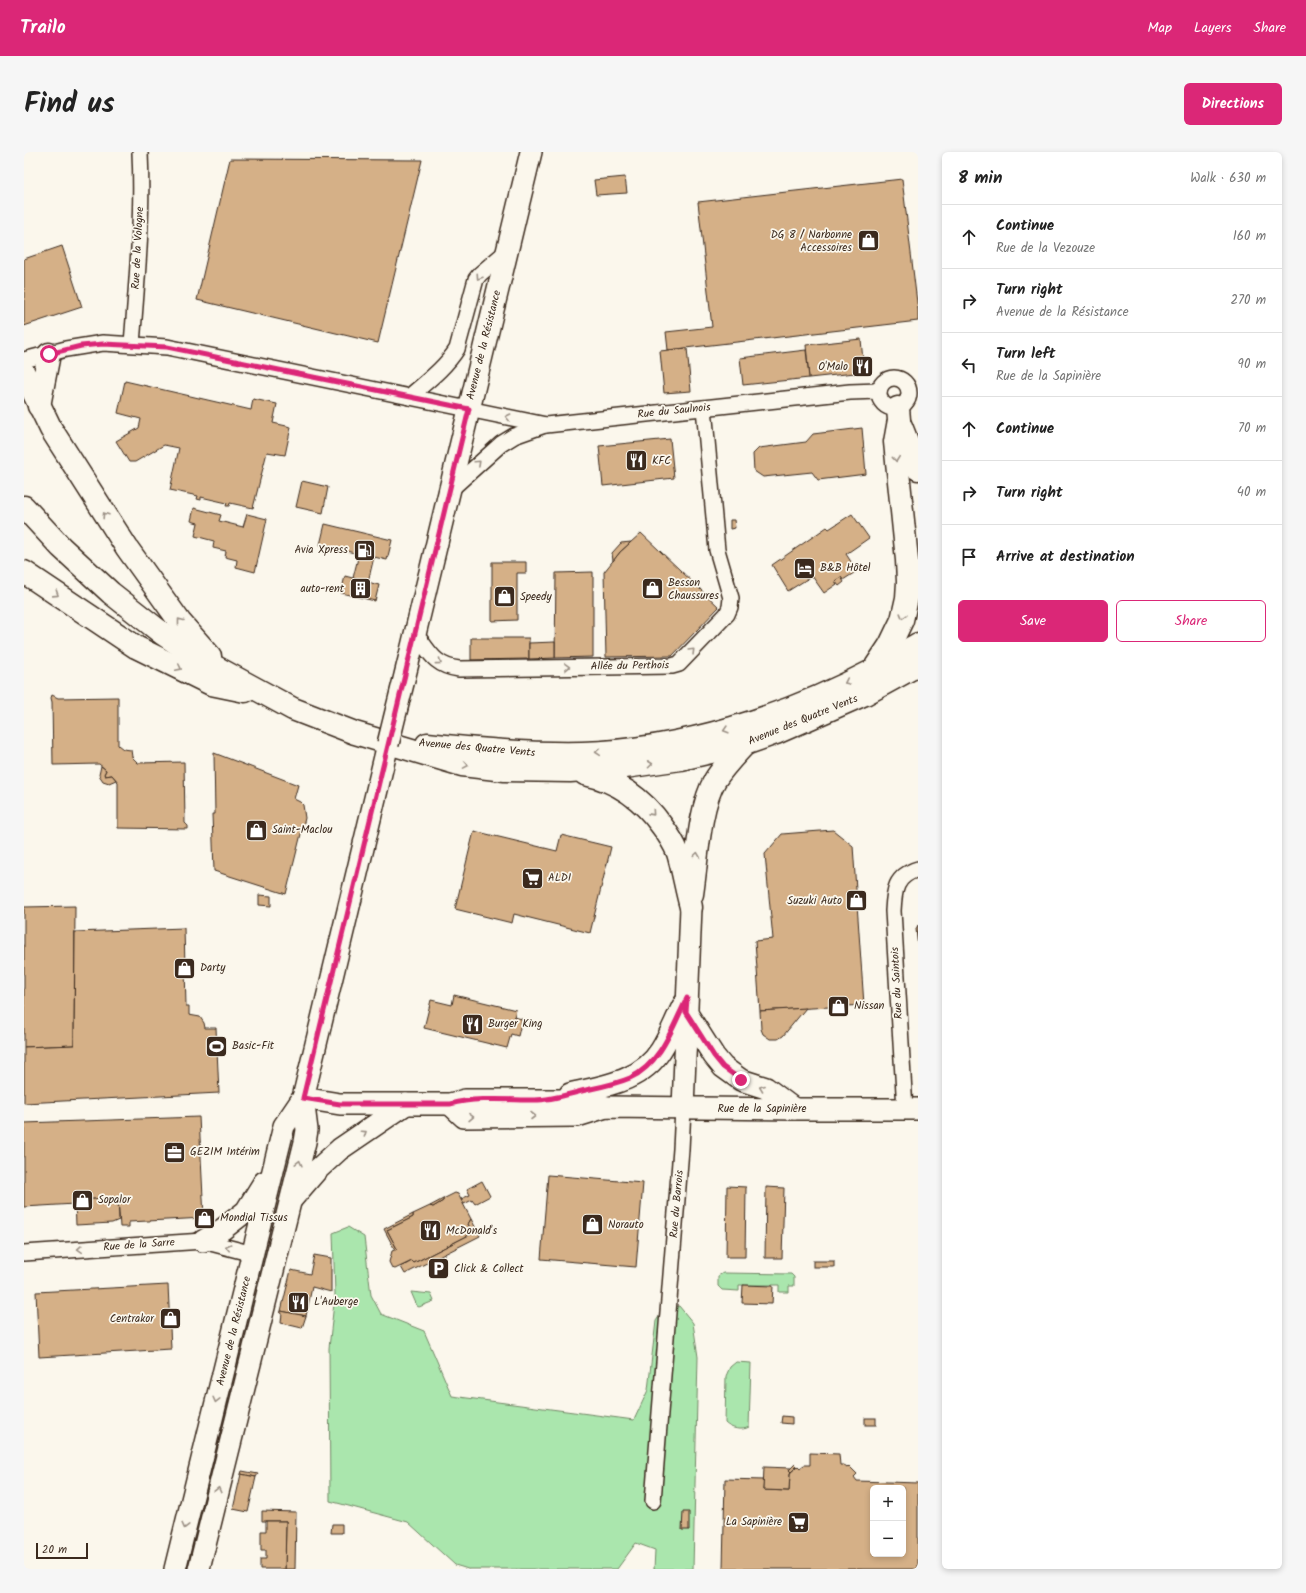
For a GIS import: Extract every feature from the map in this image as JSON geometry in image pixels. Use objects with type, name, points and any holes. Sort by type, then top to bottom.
[{"type":"main road","name":"Avenue de la Résistance","points":[[175,1569],[284,1126],[303,1098],[531,152]]},
{"type":"main road","points":[[39,406],[49,354]]},
{"type":"main road","points":[[24,373],[51,429],[127,548],[180,622],[224,672]]},
{"type":"main road","points":[[898,414],[918,469]]},
{"type":"main road","points":[[873,670],[890,644],[902,620],[907,598],[907,567],[895,442],[898,414]]},
{"type":"main road","name":"Avenue des Quatre Vents","points":[[24,507],[61,547],[88,573],[131,610],[163,634],[224,672],[268,697],[328,723],[374,739],[462,765],[505,770],[570,771],[654,764],[681,759],[744,744],[807,720],[866,694],[918,665]]},
{"type":"main road","points":[[24,572],[136,646],[211,684],[268,697]]},
{"type":"main road","name":"Avenue des Quatre Vents","points":[[374,739],[518,752],[583,753],[629,749],[682,741],[749,723],[804,702],[873,670],[918,644]]},
{"type":"main road","points":[[691,907],[702,823],[708,793],[716,778],[744,744]]},
{"type":"main road","points":[[570,771],[607,780],[622,787],[634,796],[657,818],[670,836],[678,852],[691,907]]},
{"type":"main road","name":"Rue du Barrois","points":[[683,1108],[691,907]]},
{"type":"main road","points":[[545,1100],[605,1086],[637,1074],[654,1059],[661,1050],[687,1005]]},
{"type":"main road","points":[[687,1005],[714,1056],[723,1067],[741,1080],[766,1088],[794,1109]]},
{"type":"main road","name":"Avenue de la Résistance","points":[[199,1569],[307,1130],[303,1098]]},
{"type":"main road","name":"Rue de la Sapinière","points":[[303,1098],[340,1104],[450,1104],[465,1100],[587,1100],[606,1107]]},
{"type":"main road","points":[[290,1201],[317,1170],[340,1149],[406,1104]]},
{"type":"main road","name":"Rue de la Sapinière","points":[[450,1104],[464,1117],[577,1116],[606,1107],[911,1109]]},
{"type":"main road","points":[[203,1241],[223,1229],[246,1211],[274,1164]]},
{"type":"main road","points":[[248,1372],[243,1349],[263,1273],[262,1263],[253,1254]]},
{"type":"street","name":"Rue de la Vologne","points":[[132,344],[141,178],[140,152]]},
{"type":"street","points":[[409,397],[435,375],[454,355],[476,280],[480,274],[507,251]]},
{"type":"street","name":"Rue du Saulnois","points":[[24,360],[89,345],[132,344],[167,347],[546,425],[850,392],[879,391]]},
{"type":"street","points":[[893,378],[913,384],[908,400],[898,414],[880,400],[879,391],[886,381],[893,378]]},
{"type":"street","name":"Allée du Perthois","points":[[415,632],[437,662],[449,668],[459,670],[672,666],[679,664],[726,614],[730,607],[730,598],[717,550],[704,408]]},
{"type":"street","points":[[450,490],[501,444],[514,436],[546,425]]},
{"type":"street","name":"Rue du Saintois","points":[[911,1109],[893,911],[893,895],[901,878],[911,871],[918,869]]},
{"type":"street","name":"Rue du Barrois","points":[[653,1501],[683,1108]]},
{"type":"street","name":"Rue de la Sarre","points":[[24,1253],[203,1241],[253,1254]]},
{"type":"green space","points":[[348,1227],[364,1237],[371,1295],[381,1314],[424,1331],[452,1396],[634,1420],[648,1390],[656,1321],[664,1309],[679,1306],[693,1323],[698,1357],[693,1569],[654,1569],[655,1550],[636,1543],[617,1569],[468,1569],[455,1565],[408,1522],[330,1501],[329,1348],[335,1294],[333,1233]]},
{"type":"green space","points":[[723,1273],[791,1274],[794,1277],[794,1286],[789,1286],[789,1292],[779,1292],[779,1285],[739,1285],[739,1291],[722,1290],[718,1286],[718,1276]]},
{"type":"green space","points":[[411,1292],[431,1294],[434,1301],[419,1307],[417,1306]]},
{"type":"green space","points":[[736,1362],[751,1363],[749,1427],[743,1429],[733,1428],[725,1423],[726,1376],[730,1367]]},
{"type":"building","points":[[230,159],[422,160],[378,343],[197,300]]},
{"type":"building","points":[[625,177],[627,193],[596,195],[594,180]]},
{"type":"building","points":[[902,179],[918,321],[668,350],[666,332],[712,327],[698,202]]},
{"type":"building","points":[[62,246],[82,307],[24,326],[24,259]]},
{"type":"building","points":[[861,339],[864,372],[809,378],[806,345]]},
{"type":"building","points":[[687,348],[691,391],[664,393],[660,351]]},
{"type":"building","points":[[806,350],[809,378],[743,385],[740,358]]},
{"type":"building","points":[[125,381],[251,410],[253,399],[277,404],[273,423],[291,427],[285,455],[267,452],[253,508],[230,503],[229,506],[226,506],[227,503],[201,497],[201,500],[197,499],[198,496],[170,490],[179,448],[164,445],[135,462],[129,462],[116,441],[139,428],[141,419],[118,413]]},
{"type":"building","points":[[862,428],[866,474],[818,480],[812,472],[763,477],[754,471],[753,454],[759,448],[806,442],[813,434]]},
{"type":"building","name":"KFC","points":[[670,439],[674,478],[603,486],[599,446]]},
{"type":"building","points":[[302,481],[328,487],[323,513],[296,507]]},
{"type":"building","points":[[194,508],[221,515],[219,521],[243,527],[247,514],[267,519],[255,572],[236,567],[237,560],[225,557],[226,551],[213,548],[214,541],[195,536],[198,523],[191,521]]},
{"type":"building","points":[[852,514],[869,538],[846,554],[857,571],[843,580],[841,577],[835,581],[837,584],[824,593],[812,576],[788,591],[772,565],[827,527],[829,529]]},
{"type":"building","points":[[730,520],[734,520],[735,528],[730,529]]},
{"type":"building","name":"Avia Xpress","points":[[325,524],[392,540],[387,560],[374,557],[368,582],[353,578],[359,554],[320,545]]},
{"type":"building","name":"Besson Chaussures","points":[[641,533],[719,607],[672,656],[606,657],[604,572],[620,552]]},
{"type":"building","points":[[631,542],[613,561],[612,553],[621,543]]},
{"type":"building","name":"Speedy","points":[[492,562],[526,562],[526,573],[517,573],[517,620],[492,621]]},
{"type":"building","points":[[593,572],[593,657],[555,658],[556,573]]},
{"type":"building","name":"auto-rent","points":[[345,576],[379,585],[375,601],[341,593]]},
{"type":"building","points":[[841,577],[844,582],[839,586],[835,581]]},
{"type":"building","points":[[471,638],[529,638],[529,659],[471,660]]},
{"type":"building","points":[[555,642],[555,658],[529,659],[529,643]]},
{"type":"building","points":[[52,695],[58,698],[118,697],[118,745],[123,749],[131,750],[132,757],[138,763],[184,762],[185,823],[188,826],[188,829],[118,828],[118,782],[112,775],[105,776],[104,774],[106,770],[99,764],[53,765]]},
{"type":"building","name":"Saint-Maclou","points":[[214,753],[298,785],[294,799],[303,805],[305,818],[286,894],[214,871],[212,814],[215,814]]},
{"type":"building","points":[[101,766],[106,770],[104,774],[105,776],[112,775],[116,780],[109,783],[103,781],[99,775]]},
{"type":"building","points":[[833,830],[853,846],[864,1005],[760,1011],[755,941],[773,939],[765,854],[782,834]]},
{"type":"building","name":"ALDI","points":[[474,831],[557,851],[561,835],[611,847],[590,933],[514,914],[512,923],[455,909]]},
{"type":"building","points":[[259,895],[271,896],[271,906],[259,905]]},
{"type":"building","points":[[75,906],[74,1045],[24,1047],[24,907]]},
{"type":"building","points":[[918,925],[918,948],[916,929]]},
{"type":"building","points":[[184,928],[186,1006],[189,1006],[189,1015],[200,1017],[205,1028],[216,1028],[219,1093],[24,1103],[24,1047],[74,1045],[75,932]]},
{"type":"building","name":"Burger King","points":[[454,995],[516,1010],[514,1017],[522,1019],[518,1036],[511,1034],[507,1048],[424,1028],[431,1000],[452,1005]]},
{"type":"building","points":[[806,1008],[783,1036],[778,1039],[770,1039],[763,1034],[761,1029],[760,1011]]},
{"type":"building","points":[[199,1117],[204,1218],[129,1222],[129,1227],[120,1227],[118,1198],[75,1200],[75,1204],[24,1207],[24,1123]]},
{"type":"building","name":"Norauto","points":[[548,1175],[643,1183],[636,1267],[541,1259]]},
{"type":"building","points":[[482,1181],[490,1196],[475,1204],[472,1200],[464,1204],[461,1199],[470,1195],[467,1189]]},
{"type":"building","points":[[727,1186],[746,1187],[745,1257],[726,1257]]},
{"type":"building","points":[[766,1187],[784,1188],[782,1258],[765,1258]]},
{"type":"building","name":"McDonald's","points":[[455,1193],[458,1194],[471,1219],[468,1224],[473,1233],[414,1263],[412,1261],[395,1269],[392,1268],[389,1262],[392,1251],[397,1249],[387,1230],[413,1217],[413,1214],[430,1206],[433,1207],[443,1201],[443,1199]]},
{"type":"building","points":[[118,1198],[119,1220],[112,1223],[76,1225],[75,1200]]},
{"type":"building","points":[[443,1199],[443,1201],[433,1207],[430,1206]]},
{"type":"building","points":[[413,1214],[413,1217],[387,1230],[397,1249],[395,1250],[384,1229]]},
{"type":"building","points":[[471,1219],[480,1236],[405,1274],[401,1267],[412,1261],[414,1263],[473,1233],[468,1224]]},
{"type":"building","points":[[314,1255],[331,1258],[331,1292],[312,1287],[306,1316],[281,1311],[291,1270],[310,1274]]},
{"type":"building","points":[[813,1261],[834,1261],[834,1267],[813,1267]]},
{"type":"building","points":[[168,1285],[171,1349],[39,1357],[36,1292]]},
{"type":"building","points":[[743,1285],[773,1286],[772,1304],[742,1303]]},
{"type":"building","points":[[281,1311],[306,1316],[302,1328],[281,1323]]},
{"type":"building","points":[[782,1416],[792,1417],[792,1424],[781,1423]]},
{"type":"building","points":[[865,1418],[876,1418],[876,1425],[865,1425]]},
{"type":"building","name":"La Sapinière","points":[[810,1453],[839,1454],[840,1465],[847,1468],[849,1466],[857,1474],[854,1477],[857,1481],[918,1483],[918,1569],[723,1569],[725,1479],[764,1480],[763,1490],[789,1491],[790,1473],[798,1466],[800,1468],[804,1465],[810,1465]]},
{"type":"building","points":[[795,1464],[797,1466],[791,1472],[789,1470]]},
{"type":"building","points":[[764,1467],[791,1468],[789,1470],[791,1472],[789,1491],[763,1490]]},
{"type":"building","points":[[242,1471],[258,1474],[256,1477],[241,1474]]},
{"type":"building","points":[[241,1474],[256,1477],[248,1512],[233,1509]]},
{"type":"building","points":[[262,1511],[296,1512],[295,1569],[285,1569],[286,1521],[262,1521]]},
{"type":"building","points":[[683,1512],[689,1512],[689,1530],[682,1530]]},
{"type":"building","points":[[266,1521],[286,1521],[285,1569],[260,1569],[260,1559],[266,1559],[266,1550],[261,1550],[261,1531],[266,1531]]},
{"type":"building","points":[[332,1524],[342,1524],[342,1533],[331,1533]]},
{"type":"place","name":"DG 8 / Narbonne Accessoires","points":[[868,241]]},
{"type":"place","name":"O'Malo","points":[[863,367]]},
{"type":"place","name":"KFC","points":[[636,461]]},
{"type":"place","name":"Avia Xpress","points":[[364,550]]},
{"type":"place","name":"B&B Hôtel","points":[[805,568]]},
{"type":"place","name":"auto-rent","points":[[360,589]]},
{"type":"place","name":"Besson Chaussures","points":[[653,589]]},
{"type":"place","name":"Speedy","points":[[505,597]]},
{"type":"place","name":"Saint-Maclou","points":[[257,830]]},
{"type":"place","name":"ALDI","points":[[533,878]]},
{"type":"place","name":"Suzuki Auto","points":[[857,901]]},
{"type":"place","name":"Darty","points":[[185,968]]},
{"type":"place","name":"Nissan","points":[[838,1006]]},
{"type":"place","name":"Burger King","points":[[473,1024]]},
{"type":"place","name":"Basic-Fit","points":[[217,1046]]},
{"type":"place","name":"GEZIM Intérim","points":[[175,1152]]},
{"type":"place","name":"Sopalor","points":[[82,1200]]},
{"type":"place","name":"Mondial Tissus","points":[[204,1218]]},
{"type":"place","name":"Norauto","points":[[592,1225]]},
{"type":"place","name":"McDonald's","points":[[430,1231]]},
{"type":"place","name":"Click & Collect","points":[[439,1269]]},
{"type":"place","name":"L'Auberge","points":[[298,1302]]},
{"type":"place","name":"Centrakor","points":[[170,1319]]},
{"type":"place","name":"La Sapinière","points":[[798,1522]]},
{"type":"route","points":[[49,354],[81,346],[103,344],[150,345],[167,347],[469,409],[303,1098],[340,1104],[450,1104],[465,1100],[545,1100],[605,1086],[629,1078],[647,1067],[661,1050],[687,998],[686,1012],[698,1032],[723,1067],[741,1080]]}]
